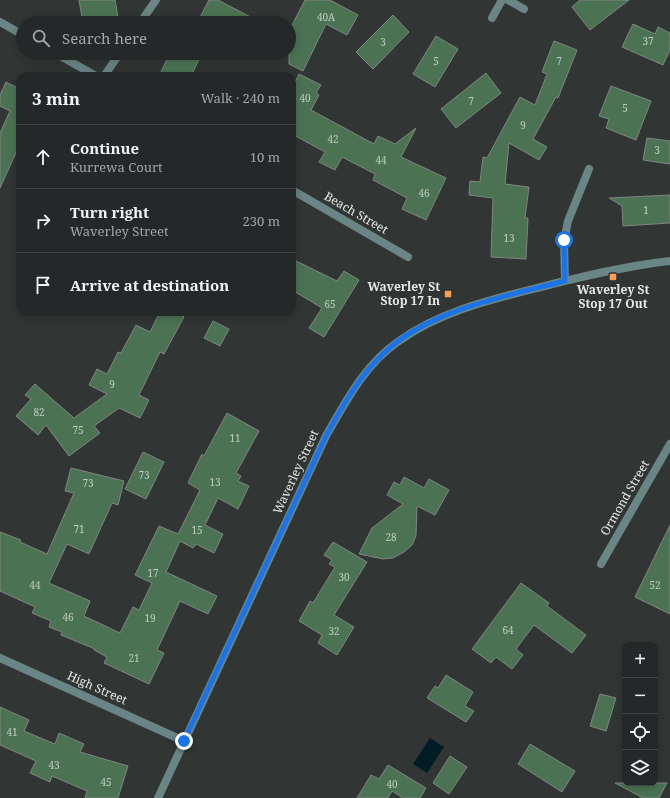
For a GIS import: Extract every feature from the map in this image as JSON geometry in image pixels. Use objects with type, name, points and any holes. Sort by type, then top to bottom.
[{"type":"street","points":[[145,16],[156,0]]},
{"type":"street","points":[[492,18],[502,0]]},
{"type":"street","points":[[508,0],[524,9]]},
{"type":"street","points":[[0,22],[16,31]]},
{"type":"street","points":[[67,60],[89,72]]},
{"type":"street","points":[[107,72],[115,60]]},
{"type":"street","points":[[565,281],[564,240],[568,221],[589,168]]},
{"type":"street","name":"Beach Street","points":[[296,192],[408,257]]},
{"type":"street","name":"Waverley Street","points":[[158,798],[326,436],[354,388],[377,360],[399,341],[441,317],[474,304],[565,281],[643,264],[670,261]]},
{"type":"street","name":"Ormond Street","points":[[601,564],[670,444]]},
{"type":"street","name":"High Street","points":[[0,658],[184,741]]},
{"type":"water","points":[[430,738],[444,747],[427,773],[413,764]]},
{"type":"building","points":[[79,0],[115,0],[118,16],[82,16]]},
{"type":"building","points":[[209,0],[218,0],[249,16],[201,16]]},
{"type":"building","points":[[305,0],[330,0],[358,15],[347,35],[326,24],[303,71],[289,64],[289,60],[296,60],[296,17]]},
{"type":"building","points":[[580,0],[629,0],[590,30],[572,7]]},
{"type":"building","points":[[393,15],[409,32],[373,69],[356,52]]},
{"type":"building","points":[[633,24],[655,34],[658,27],[670,33],[670,50],[663,65],[622,47]]},
{"type":"building","points":[[436,36],[458,49],[435,87],[413,74]]},
{"type":"building","points":[[554,41],[577,50],[558,98],[556,97],[533,139],[547,147],[539,160],[509,143],[505,184],[529,187],[525,218],[528,218],[526,259],[491,257],[493,198],[469,195],[470,181],[480,182],[483,157],[487,158],[520,97],[535,105],[547,74],[542,72]]},
{"type":"building","points":[[167,60],[199,60],[193,72],[161,72]]},
{"type":"building","points":[[486,73],[501,93],[456,128],[441,109]]},
{"type":"building","points":[[299,74],[321,85],[316,93],[319,95],[311,110],[374,144],[378,136],[395,144],[416,128],[401,157],[446,178],[426,220],[402,209],[407,198],[373,180],[375,174],[342,157],[335,170],[319,162],[325,152],[296,136],[296,80]]},
{"type":"building","points":[[6,82],[16,87],[16,153],[0,188],[0,133],[10,111],[0,106],[0,95]]},
{"type":"building","points":[[611,86],[651,101],[636,140],[606,128],[609,119],[599,116]]},
{"type":"building","points":[[647,138],[670,141],[670,164],[643,160]]},
{"type":"building","points":[[670,195],[670,223],[623,226],[622,206],[609,198]]},
{"type":"building","points":[[296,261],[337,281],[344,271],[359,280],[324,337],[309,328],[322,308],[296,292]]},
{"type":"building","points":[[158,316],[184,317],[164,354],[160,352],[139,395],[149,400],[140,418],[119,408],[94,426],[100,433],[69,456],[46,425],[38,435],[16,416],[31,399],[25,395],[35,384],[74,418],[107,394],[89,385],[97,369],[107,374],[118,352],[121,353],[136,325],[150,332]]},
{"type":"building","points":[[213,321],[229,329],[220,346],[204,338]]},
{"type":"building","points":[[227,413],[259,431],[236,473],[241,476],[238,481],[249,486],[238,509],[218,498],[205,525],[223,534],[214,553],[196,544],[193,548],[180,541],[166,572],[217,596],[208,614],[180,601],[157,650],[164,653],[149,684],[104,663],[107,657],[94,650],[95,649],[61,635],[62,632],[49,627],[51,621],[32,613],[35,607],[0,591],[0,532],[21,540],[20,542],[47,554],[74,493],[65,491],[71,468],[124,481],[118,505],[112,503],[89,554],[67,544],[49,583],[90,601],[84,616],[120,633],[133,607],[139,610],[152,583],[135,575],[159,526],[178,534],[200,490],[188,483],[202,454],[204,456]]},
{"type":"building","points":[[143,452],[164,462],[146,499],[125,489]]},
{"type":"building","points":[[404,477],[424,488],[429,479],[449,490],[435,515],[417,506],[416,536],[412,545],[404,552],[393,558],[383,559],[359,554],[372,528],[403,504],[387,495],[394,482],[400,485]]},
{"type":"building","points":[[670,525],[670,614],[635,597]]},
{"type":"building","points":[[333,542],[367,562],[334,615],[354,627],[337,655],[318,643],[322,635],[299,621],[310,601],[313,603],[335,567],[329,564],[332,560],[324,555]]},
{"type":"building","points":[[521,583],[549,603],[547,606],[586,635],[572,653],[534,625],[516,649],[523,655],[512,669],[496,657],[491,663],[472,649]]},
{"type":"building","points":[[446,675],[473,692],[465,706],[474,711],[466,722],[427,698],[435,686],[438,688]]},
{"type":"building","points":[[600,694],[616,698],[606,731],[590,726]]},
{"type":"building","points":[[0,707],[29,720],[24,731],[55,744],[59,733],[84,744],[80,752],[128,766],[118,798],[85,798],[87,791],[52,776],[50,782],[30,773],[36,761],[0,745]]},
{"type":"building","points":[[530,744],[575,771],[562,792],[518,764]]},
{"type":"building","points":[[450,756],[467,767],[449,794],[433,783]]},
{"type":"building","points":[[388,765],[426,788],[420,798],[403,798],[392,791],[388,798],[357,798],[371,775],[379,779]]},
{"type":"building","points":[[615,783],[622,783],[622,786],[658,786],[658,783],[667,783],[659,798],[643,798]]},
{"type":"place","name":"Waverley St Stop 17 Out","points":[[613,277]]},
{"type":"place","name":"Waverley St Stop 17 In","points":[[448,294]]},
{"type":"route","points":[[184,741],[326,436],[354,388],[377,360],[399,341],[441,317],[474,304],[565,281],[564,240]]}]
